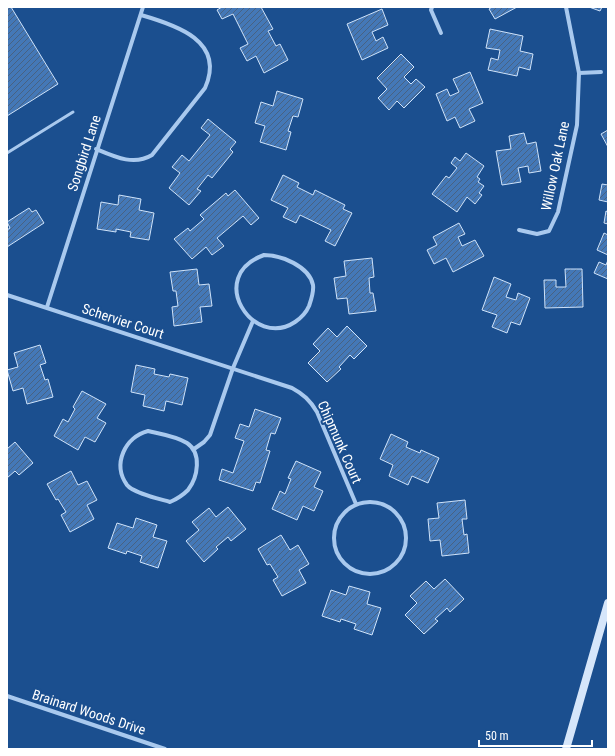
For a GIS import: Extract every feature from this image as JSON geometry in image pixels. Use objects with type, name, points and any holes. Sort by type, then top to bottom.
[{"type":"street","name":"Songbird Lane","points":[[47,307],[96,149],[143,7]]},
{"type":"street","points":[[432,7],[431,10],[441,33]]},
{"type":"street","name":"Willow Oak Lane","points":[[519,230],[537,234],[549,230],[558,212],[577,125],[579,73],[566,7]]},
{"type":"street","points":[[96,149],[117,158],[132,161],[144,160],[152,155],[205,88],[210,78],[211,69],[209,60],[203,47],[195,38],[170,24],[141,15]]},
{"type":"street","points":[[579,73],[601,72]]},
{"type":"street","points":[[271,255],[282,258],[302,269],[309,276],[313,285],[312,296],[307,310],[301,317],[291,324],[282,327],[269,327],[253,321],[240,307],[236,295],[236,283],[239,274],[245,265],[254,259],[271,255]]},
{"type":"street","name":"Schervier Court","points":[[7,295],[233,368]]},
{"type":"street","points":[[194,449],[204,442],[210,435],[233,368],[253,321]]},
{"type":"street","name":"Chipmunk Court","points":[[233,368],[292,388],[311,402],[356,504]]},
{"type":"street","points":[[148,431],[186,443],[194,449],[197,460],[194,481],[188,490],[180,497],[170,502],[145,494],[128,486],[121,472],[121,461],[124,450],[129,441],[138,434],[148,431]]},
{"type":"street","name":"Chipmunk Court","points":[[377,502],[396,512],[402,521],[406,531],[405,547],[398,561],[389,569],[378,573],[366,574],[355,571],[345,564],[338,555],[334,543],[334,531],[338,520],[346,511],[356,504],[377,502]]},
{"type":"street","points":[[566,749],[608,603]]},
{"type":"street","name":"Brainard Woods Drive","points":[[7,696],[165,749]]},
{"type":"lane","points":[[7,152],[73,112]]},
{"type":"building","points":[[7,7],[11,7],[58,84],[7,116]]},
{"type":"building","points":[[222,7],[261,7],[273,29],[268,31],[276,46],[280,44],[288,60],[264,73],[256,56],[247,61],[240,48],[248,44],[233,14],[222,19],[217,10]]},
{"type":"building","points":[[492,7],[517,7],[495,19],[489,9]]},
{"type":"building","points":[[589,7],[602,7],[600,11]]},
{"type":"building","points":[[382,9],[388,25],[372,32],[376,41],[383,37],[388,48],[362,60],[347,24]]},
{"type":"building","points":[[490,29],[523,36],[520,51],[533,54],[530,70],[519,67],[517,76],[488,70],[491,58],[498,60],[500,50],[486,48]]},
{"type":"building","points":[[401,54],[414,67],[404,77],[411,84],[416,79],[425,87],[404,108],[397,101],[389,110],[378,98],[387,89],[377,78]]},
{"type":"building","points":[[470,72],[483,103],[469,109],[475,121],[460,128],[455,117],[447,121],[436,94],[447,89],[450,96],[459,92],[453,79]]},
{"type":"building","points":[[277,91],[303,99],[298,117],[293,116],[288,131],[291,132],[286,150],[260,142],[265,126],[255,123],[261,102],[273,106]]},
{"type":"building","points":[[208,119],[236,142],[230,149],[233,152],[212,178],[208,175],[197,189],[201,191],[189,205],[169,188],[180,173],[172,167],[182,155],[189,161],[210,135],[201,128]]},
{"type":"building","points":[[608,130],[608,147],[601,134]]},
{"type":"building","points":[[524,133],[527,144],[536,142],[541,171],[529,173],[528,166],[518,168],[521,182],[502,185],[496,151],[511,149],[509,136]]},
{"type":"building","points":[[466,153],[484,166],[477,177],[480,179],[478,182],[484,186],[479,193],[482,195],[475,204],[467,197],[457,212],[432,194],[446,176],[449,178],[457,168],[451,163],[455,157],[460,161]]},
{"type":"building","points":[[283,175],[299,183],[297,187],[313,195],[315,190],[345,205],[343,209],[352,213],[335,246],[325,241],[331,230],[300,215],[296,223],[283,217],[288,208],[271,200]]},
{"type":"building","points":[[602,184],[608,185],[608,202],[599,200]]},
{"type":"building","points":[[235,190],[259,218],[251,225],[243,216],[217,238],[224,246],[212,255],[206,247],[192,259],[174,239],[188,228],[190,231],[204,219],[200,215],[226,193],[228,196]]},
{"type":"building","points":[[119,195],[141,199],[139,210],[154,213],[149,240],[130,237],[131,232],[116,229],[116,232],[97,229],[101,202],[118,205]]},
{"type":"building","points":[[29,208],[32,212],[36,210],[44,223],[7,247],[7,230],[10,228],[7,222]]},
{"type":"building","points":[[606,211],[608,212],[608,224],[604,223]]},
{"type":"building","points":[[459,223],[465,234],[458,237],[462,246],[475,240],[484,256],[453,272],[446,258],[434,264],[427,250],[437,245],[433,237]]},
{"type":"building","points":[[604,233],[608,235],[608,255],[597,250]]},
{"type":"building","points":[[372,258],[374,277],[369,278],[370,293],[373,293],[376,311],[349,314],[347,298],[337,299],[334,278],[346,276],[344,261]]},
{"type":"building","points":[[608,260],[608,279],[594,273],[599,262],[606,265]]},
{"type":"building","points":[[197,269],[199,285],[209,284],[212,306],[200,307],[202,322],[174,326],[172,307],[178,306],[176,291],[173,291],[170,272]]},
{"type":"building","points":[[565,269],[582,269],[583,307],[545,308],[544,280],[556,280],[556,287],[566,287]]},
{"type":"building","points":[[494,277],[511,284],[506,297],[516,300],[518,293],[530,298],[520,325],[511,322],[507,333],[492,327],[497,315],[482,310]]},
{"type":"building","points":[[347,326],[367,346],[354,359],[350,355],[339,367],[341,369],[327,382],[308,363],[320,351],[313,344],[328,328],[337,337]]},
{"type":"building","points":[[40,345],[46,363],[40,365],[45,380],[48,379],[53,397],[27,404],[23,388],[13,391],[7,370],[18,367],[14,353]]},
{"type":"building","points":[[136,365],[155,369],[154,374],[169,377],[170,374],[188,378],[182,405],[166,401],[164,411],[143,406],[145,395],[131,392]]},
{"type":"building","points":[[82,391],[106,404],[97,418],[106,423],[95,442],[85,437],[78,450],[54,436],[63,419],[68,422],[75,409],[73,407]]},
{"type":"building","points":[[255,409],[281,418],[275,434],[271,433],[266,450],[270,451],[260,483],[256,482],[253,491],[219,480],[222,469],[233,473],[244,441],[235,438],[240,424],[249,427]]},
{"type":"building","points":[[391,434],[408,442],[406,447],[420,453],[421,450],[439,458],[428,483],[412,476],[408,485],[389,476],[393,465],[380,459]]},
{"type":"building","points":[[15,442],[33,463],[19,475],[15,471],[7,478],[7,449]]},
{"type":"building","points":[[296,461],[321,472],[314,487],[323,491],[314,511],[303,506],[297,520],[272,509],[280,491],[285,494],[291,479],[288,478]]},
{"type":"building","points":[[71,471],[78,485],[87,481],[97,500],[87,505],[94,519],[70,532],[61,515],[66,512],[58,499],[56,500],[47,484]]},
{"type":"building","points":[[465,500],[467,519],[462,519],[464,535],[467,534],[469,553],[442,556],[440,540],[430,541],[428,519],[439,518],[437,503]]},
{"type":"building","points":[[228,507],[246,529],[231,541],[228,537],[216,547],[218,549],[204,562],[186,541],[199,530],[192,522],[209,508],[216,517]]},
{"type":"building","points":[[136,518],[157,525],[153,537],[167,541],[158,568],[140,562],[142,556],[127,551],[126,554],[108,548],[117,523],[133,528]]},
{"type":"building","points":[[281,535],[290,550],[298,545],[309,564],[299,570],[306,583],[282,596],[273,580],[278,577],[270,564],[267,565],[258,549]]},
{"type":"building","points":[[445,579],[464,599],[450,612],[447,608],[435,619],[438,621],[424,634],[405,615],[417,603],[410,596],[426,581],[434,589]]},
{"type":"building","points":[[349,586],[370,592],[367,604],[381,608],[372,635],[354,629],[356,624],[341,619],[340,622],[322,616],[331,590],[346,595]]}]
